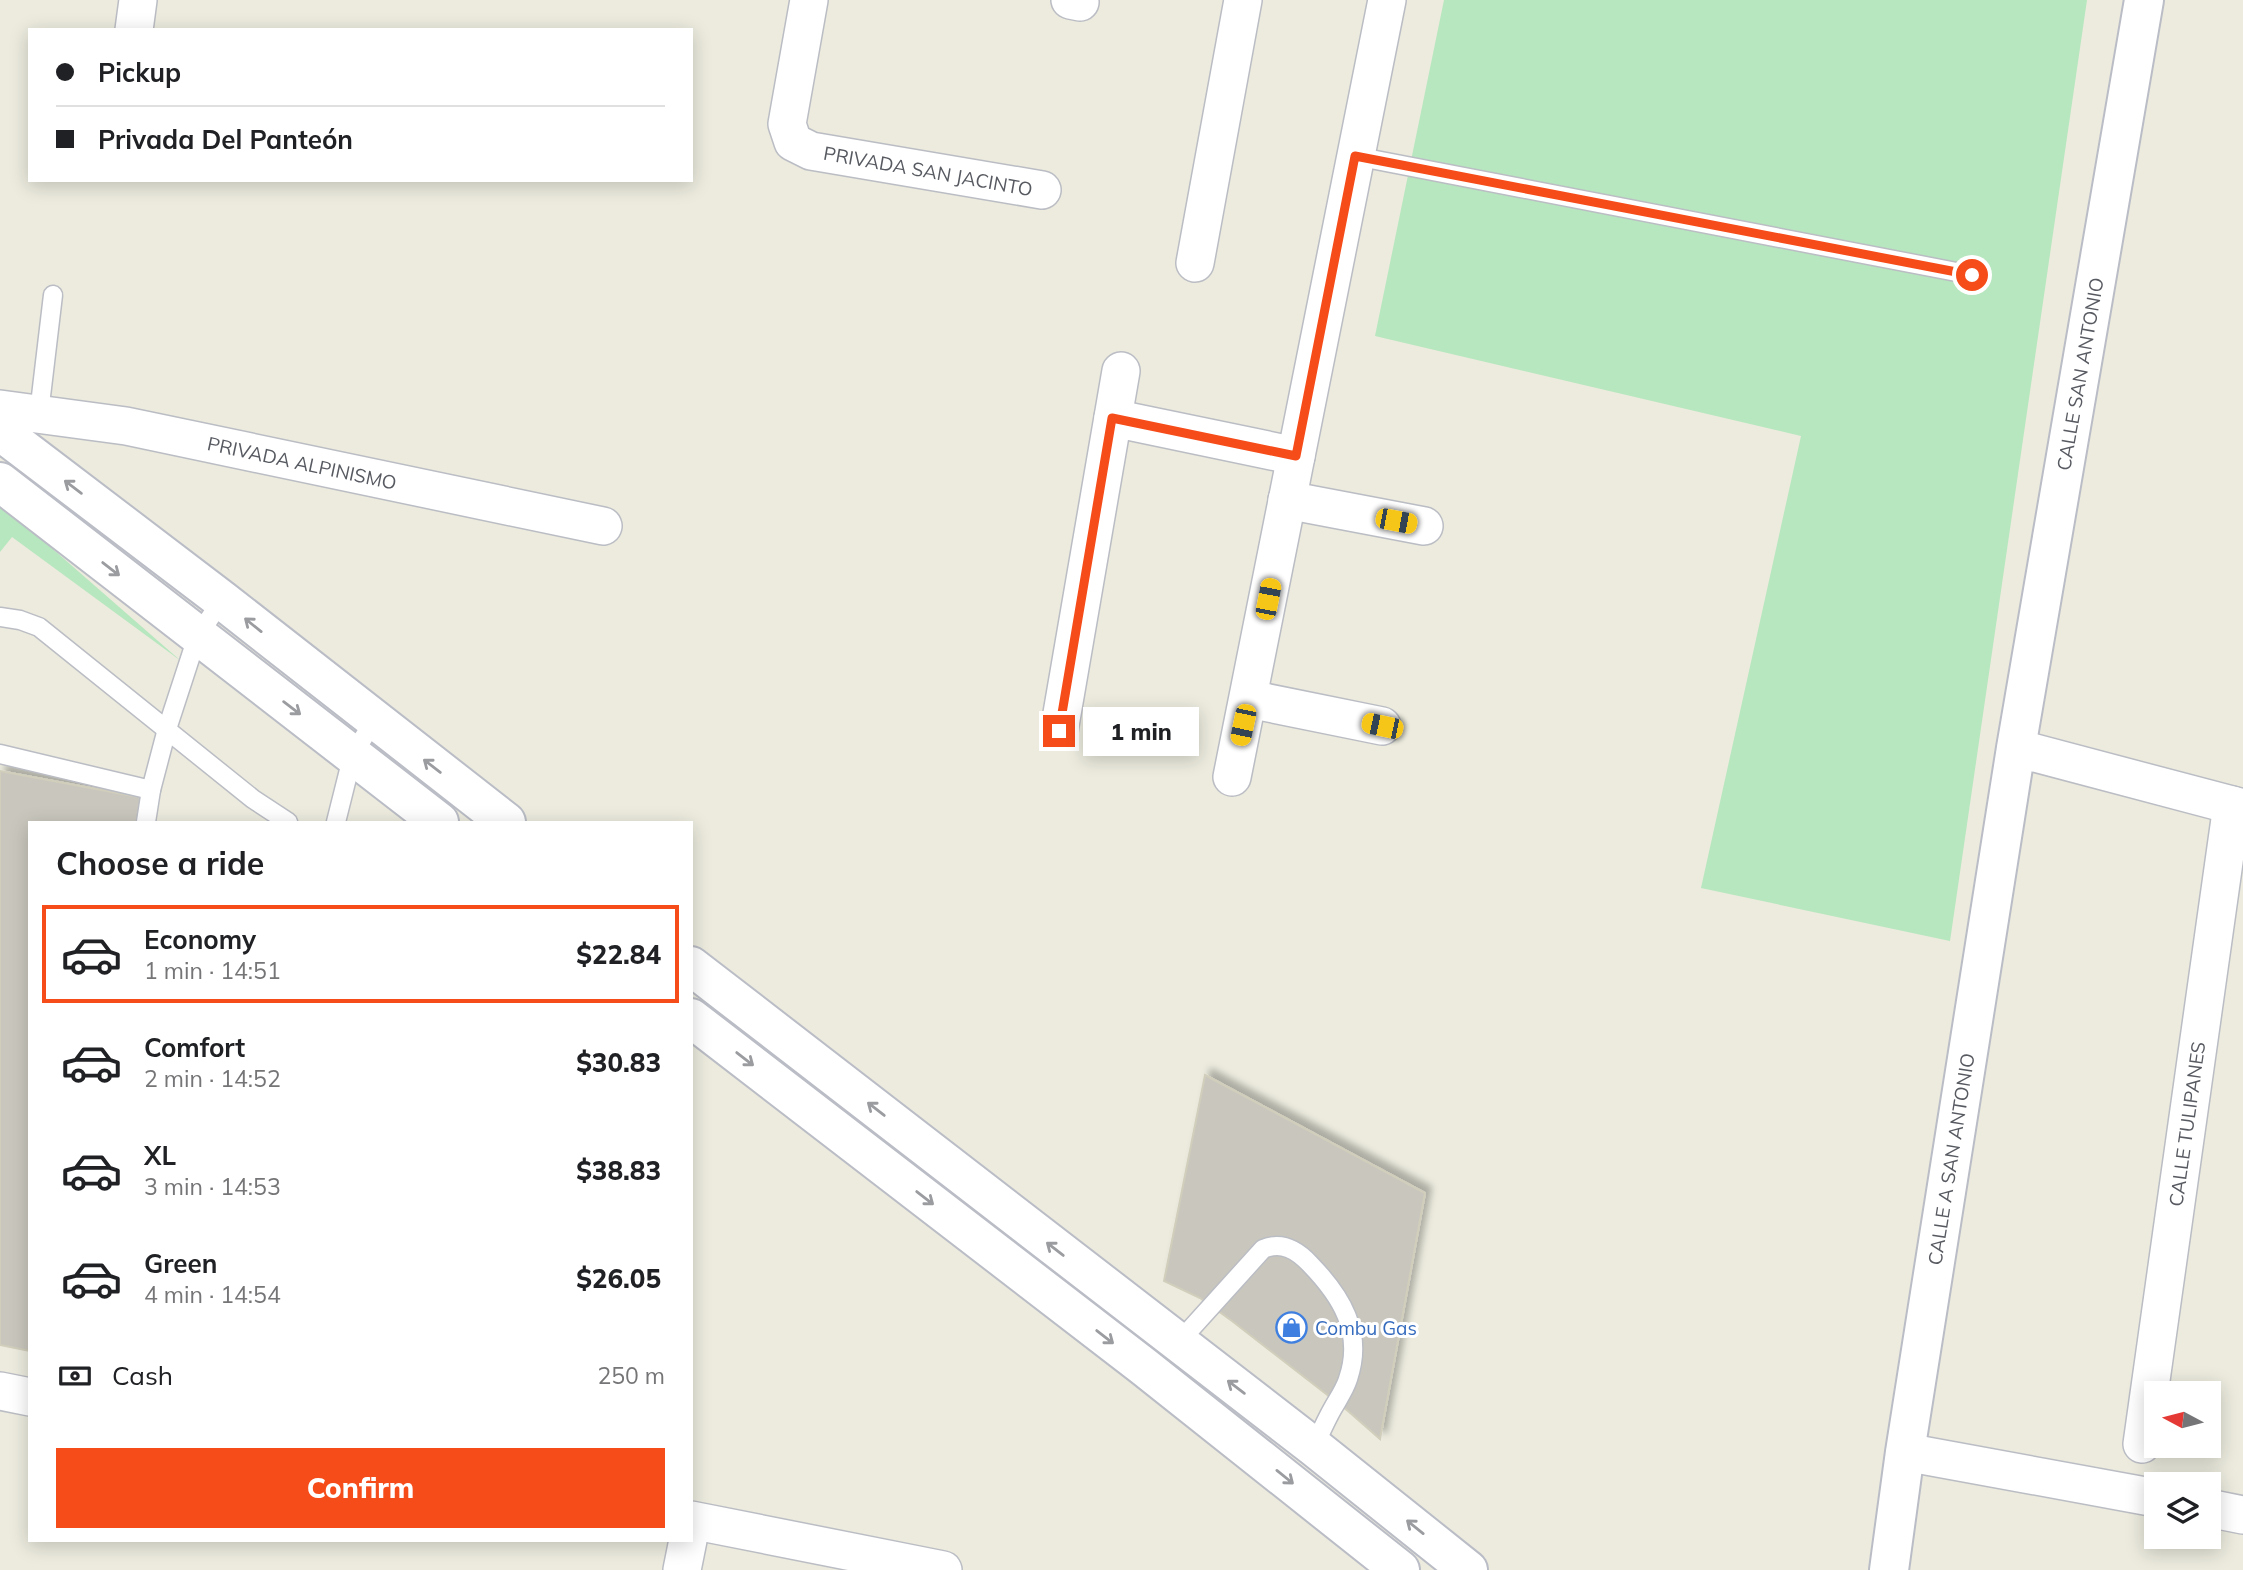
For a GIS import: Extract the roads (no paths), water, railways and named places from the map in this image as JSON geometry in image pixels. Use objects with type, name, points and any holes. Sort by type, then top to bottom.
[{"type":"main road","name":"CALLE SAN ANTONIO","points":[[2015,748],[2144,0]]},
{"type":"main road","points":[[0,431],[222,600],[488,816]]},
{"type":"main road","points":[[0,482],[438,821]]},
{"type":"main road","name":"CALLE A SAN ANTONIO","points":[[1889,1570],[2015,748]]},
{"type":"main road","points":[[693,968],[1314,1447],[1464,1569]]},
{"type":"main road","points":[[693,1020],[1154,1375],[1399,1570]]},
{"type":"street","points":[[134,28],[138,0]]},
{"type":"street","name":"PRIVADA SAN JACINTO","points":[[809,0],[787,124],[793,142],[811,151],[1042,190]]},
{"type":"street","points":[[1195,262],[1244,0]]},
{"type":"street","points":[[1232,777],[1387,0]]},
{"type":"street","points":[[1059,731],[1121,371]]},
{"type":"street","name":"PRIVADA ALPINISMO","points":[[0,409],[126,426],[603,526]]},
{"type":"street","points":[[1112,418],[1296,456]]},
{"type":"street","points":[[1287,500],[1424,526]]},
{"type":"street","points":[[1249,699],[1382,726]]},
{"type":"street","points":[[2015,748],[2238,807]]},
{"type":"street","name":"CALLE TULIPANES","points":[[2142,1444],[2238,807]]},
{"type":"street","points":[[0,1391],[28,1397]]},
{"type":"street","points":[[1905,1452],[2144,1496]]},
{"type":"street","points":[[2221,1511],[2243,1515]]},
{"type":"street","points":[[693,1520],[943,1570]]},
{"type":"street","points":[[682,1570],[688,1542]]},
{"type":"lane","points":[[1355,156],[1972,275]]},
{"type":"lane","points":[[40,413],[53,295]]},
{"type":"lane","points":[[146,821],[151,790],[167,729],[197,637],[222,600]]},
{"type":"lane","points":[[0,617],[39,627],[253,799],[286,821]]},
{"type":"lane","points":[[335,821],[353,754],[374,721]]},
{"type":"lane","points":[[0,754],[151,790]]},
{"type":"lane","points":[[1178,1343],[1263,1249],[1272,1245],[1299,1252],[1330,1284],[1343,1305],[1351,1328],[1353,1351],[1348,1380],[1314,1447]]},
{"type":"place","name":"Combu Gas","points":[[1292,1328]]}]
